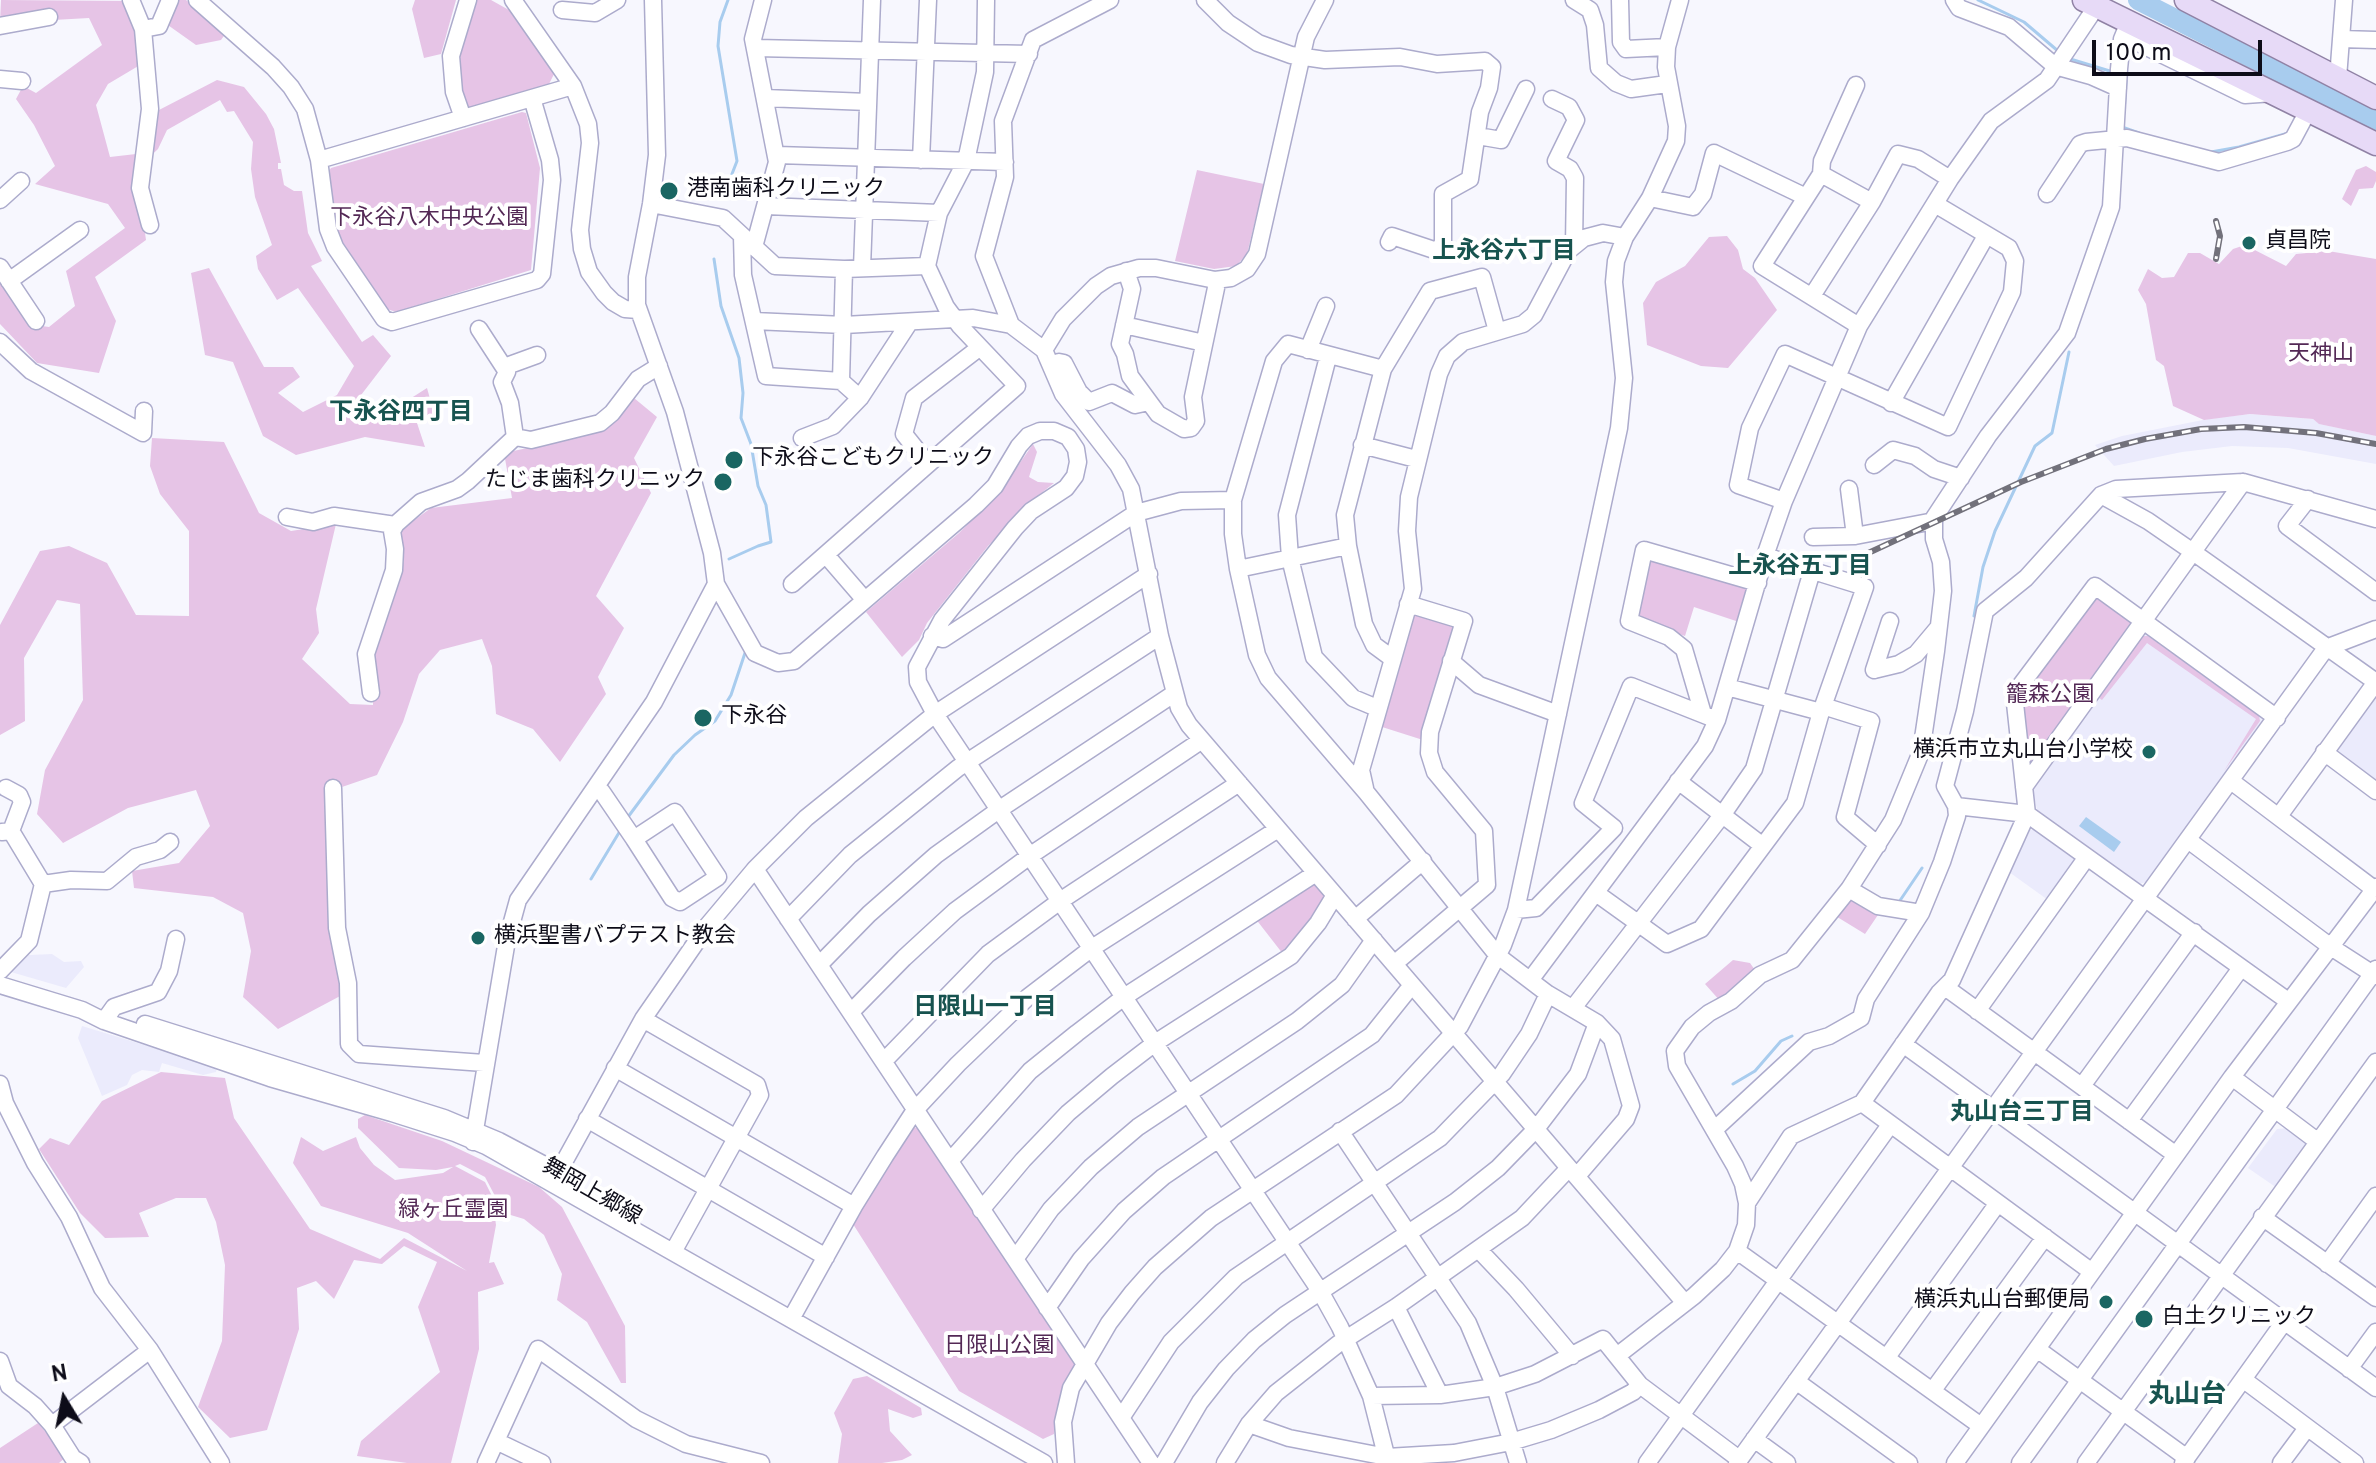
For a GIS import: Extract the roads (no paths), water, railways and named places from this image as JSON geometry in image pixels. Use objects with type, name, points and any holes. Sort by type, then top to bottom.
[{"type":"main road","points":[[2186,0],[2376,98]]},
{"type":"main road","points":[[2090,3],[2126,29],[2309,109],[2376,144]]},
{"type":"street","points":[[131,0],[143,29],[150,109],[140,188],[150,225]]},
{"type":"street","points":[[143,29],[159,26],[170,0]]},
{"type":"street","points":[[197,0],[273,67],[305,109],[319,160],[328,229],[335,247],[384,319],[392,322],[537,280],[542,274],[552,180],[550,160],[532,98]]},
{"type":"street","points":[[463,118],[454,92],[451,56],[468,0]]},
{"type":"street","points":[[513,0],[582,103],[589,133],[580,230],[589,272],[604,293],[625,309],[638,310]]},
{"type":"street","points":[[562,10],[595,13],[617,0]]},
{"type":"street","points":[[653,0],[657,127],[651,204],[637,277],[638,310],[675,412],[712,553],[716,584],[749,645],[764,659],[778,663],[794,661],[976,505],[995,486],[1028,436],[1040,431],[1054,431],[1068,437],[1076,449],[1078,462],[1075,476],[1066,488],[1031,511],[1015,528],[932,636],[917,667],[918,682],[935,714],[1320,1291],[1371,1396],[1388,1460]]},
{"type":"street","points":[[763,0],[753,39],[777,155],[766,206],[748,241],[743,275],[766,376],[841,381],[860,398]]},
{"type":"street","points":[[862,268],[872,0]]},
{"type":"street","points":[[921,160],[928,0]]},
{"type":"street","points":[[792,584],[1017,386],[979,348],[946,307],[927,266],[939,213],[966,161],[985,72],[986,0]]},
{"type":"street","points":[[1110,0],[1033,40],[1003,121],[1005,177],[984,256],[1011,325],[1048,357],[1064,363],[1079,392],[1089,402],[1112,393],[1135,405],[1149,402]]},
{"type":"street","points":[[1205,0],[1228,23],[1258,43],[1301,56],[1325,60],[1400,57],[1437,64],[1485,61],[1492,67],[1489,88],[1480,112],[1470,179],[1443,194],[1443,242],[1440,249],[1434,250],[1392,236],[1389,242]]},
{"type":"street","points":[[1574,0],[1590,10],[1595,25],[1599,68],[1616,83],[1631,89],[1667,84]]},
{"type":"street","points":[[1620,0],[1621,42],[1626,49],[1667,47]]},
{"type":"street","points":[[1064,1463],[1065,1409],[1071,1388],[1109,1323],[1155,1267],[1211,1218],[1396,1095],[1454,1034],[1498,956],[1516,910],[1621,416],[1624,378],[1614,282],[1616,261],[1625,237],[1650,198],[1676,141],[1677,126],[1667,84],[1667,47],[1680,0]]},
{"type":"street","points":[[1954,0],[1959,8],[2009,27],[2059,60],[2091,76],[2119,79]]},
{"type":"street","points":[[2338,78],[2344,0]]},
{"type":"street","points":[[1322,1],[1306,37],[1257,254],[1247,269],[1231,278],[1215,280],[1156,268],[1139,268],[1111,276],[1096,286],[1063,319],[1048,357],[1063,394],[1118,465],[1131,489],[1160,636],[1184,717],[1685,1303]]},
{"type":"street","points":[[1531,979],[1705,746],[1710,717],[1727,687],[1784,501],[1859,326],[1950,179],[1991,121],[2047,80],[2090,3]]},
{"type":"street","points":[[0,26],[49,17]]},
{"type":"street","points":[[1618,1355],[1685,1303],[1723,1269],[1737,1251],[1746,1225],[1747,1203],[1735,1166],[1677,1066],[1675,1051],[1692,1027],[1709,1013],[1731,1001],[1760,975],[1792,960],[1849,889],[1893,820],[1921,752],[1939,624],[1943,591],[1934,521],[1988,436],[2067,333],[2111,207],[2119,79],[2126,29]]},
{"type":"street","points":[[2341,39],[2376,40]]},
{"type":"street","points":[[756,48],[1029,54]]},
{"type":"street","points":[[0,79],[22,81]]},
{"type":"street","points":[[1856,85],[1822,161],[1821,174],[1762,266],[1859,326]]},
{"type":"street","points":[[319,160],[573,86]]},
{"type":"street","points":[[1478,136],[1501,140],[1526,89]]},
{"type":"street","points":[[765,98],[868,102]]},
{"type":"street","points":[[1552,99],[1569,107],[1576,120],[1556,161],[1570,169],[1575,178],[1574,246]]},
{"type":"street","points":[[2047,194],[2080,144],[2127,138],[2219,162],[2293,139],[2309,109]]},
{"type":"street","points":[[1650,198],[1693,207],[1703,194],[1714,153],[1806,197]]},
{"type":"street","points":[[1812,296],[1872,202],[1898,154],[1918,159],[1950,179]]},
{"type":"street","points":[[777,155],[1005,162]]},
{"type":"street","points":[[1821,174],[1872,202]]},
{"type":"street","points":[[0,200],[21,181]]},
{"type":"street","points":[[651,204],[723,218],[775,266],[844,269],[927,266]]},
{"type":"street","points":[[1784,501],[1738,485],[1750,428],[1785,354],[1948,427],[2012,292],[2015,261],[2009,248],[1935,204]]},
{"type":"street","points":[[766,206],[939,213]]},
{"type":"street","points":[[36,321],[5,274],[80,230]]},
{"type":"street","points":[[1366,792],[1361,770],[1413,589],[1407,520],[1416,459],[1439,374],[1447,356],[1463,342],[1523,324],[1534,315],[1568,251],[1574,246],[1594,234],[1625,237]]},
{"type":"street","points":[[1891,403],[1986,236]]},
{"type":"street","points":[[841,381],[844,269]]},
{"type":"street","points":[[1126,271],[1132,289],[1120,344],[1130,376],[1158,414],[1184,429],[1191,428],[1196,421],[1193,397],[1216,288],[1215,280]]},
{"type":"street","points":[[1393,659],[1374,645],[1364,624],[1345,515],[1383,369],[1430,291],[1482,277],[1497,331]]},
{"type":"street","points":[[1308,350],[1326,306]]},
{"type":"street","points":[[754,321],[844,325],[909,323],[954,317],[1011,325]]},
{"type":"street","points":[[802,438],[833,426],[860,398],[909,323]]},
{"type":"street","points":[[1124,325],[1204,343]]},
{"type":"street","points":[[479,329],[489,349],[497,354],[507,372],[502,382],[510,403],[515,437]]},
{"type":"street","points":[[0,342],[31,371],[143,433],[144,411]]},
{"type":"street","points":[[1225,1463],[1249,1424],[1276,1393],[1345,1339],[1522,1218],[1626,1119],[1631,1106],[1612,1039],[1597,1023],[1548,994],[1498,956],[1366,792],[1268,678],[1257,655],[1238,569],[1233,534],[1233,500],[1274,361],[1288,344],[1383,369]]},
{"type":"street","points":[[928,464],[904,434],[914,398],[979,348]]},
{"type":"street","points":[[504,367],[537,355]]},
{"type":"street","points":[[1328,357],[1287,515],[1290,558],[1314,657],[1353,698],[1377,708]]},
{"type":"street","points":[[515,437],[531,440],[600,423],[612,413],[638,379],[659,366]]},
{"type":"street","points":[[371,693],[366,654],[394,570],[392,531],[395,525],[421,502],[457,489],[468,481],[515,437]]},
{"type":"street","points":[[1362,445],[1416,459]]},
{"type":"street","points":[[1874,465],[1893,450],[1915,456],[1934,469],[1961,478]]},
{"type":"street","points":[[2024,787],[2243,482]]},
{"type":"street","points":[[1714,1130],[1809,1042],[1829,1036],[1861,1018],[1866,999],[1921,913],[1957,816],[1956,806],[1945,786],[1965,711],[1985,611],[2026,578],[2101,495],[2116,489],[2243,482],[2376,519]]},
{"type":"street","points":[[1849,489],[1855,536]]},
{"type":"street","points":[[2101,495],[2148,521],[2376,682],[2279,816]]},
{"type":"street","points":[[2308,499],[2287,526],[2376,592]]},
{"type":"street","points":[[932,636],[943,639],[1136,513],[1181,501],[1233,500]]},
{"type":"street","points":[[287,517],[313,522],[334,516],[395,525]]},
{"type":"street","points":[[1813,537],[1855,536],[1934,521]]},
{"type":"street","points":[[1238,569],[1348,546]]},
{"type":"street","points":[[1710,717],[1684,649],[1669,637],[1629,621],[1644,550],[1758,583]]},
{"type":"street","points":[[826,555],[864,599]]},
{"type":"street","points":[[1596,893],[1667,944],[1701,929],[1795,803],[1822,709],[1865,587],[1765,556]]},
{"type":"street","points":[[1573,1008],[1723,814],[1754,769],[1812,571]]},
{"type":"street","points":[[555,1178],[643,1019],[708,925],[755,869],[806,818],[935,714],[1149,574]]},
{"type":"street","points":[[474,1136],[484,1063],[507,940],[518,900],[654,702],[716,584]]},
{"type":"street","points":[[1747,1203],[1791,1136],[1862,1103],[1952,980],[2027,814],[2014,694],[2095,586],[2277,718]]},
{"type":"street","points":[[1394,964],[1487,885],[1484,831],[1435,772],[1429,753],[1430,732],[1464,621],[1408,604]]},
{"type":"street","points":[[1890,621],[1874,670],[1899,664],[1916,654],[1939,624]]},
{"type":"street","points":[[1371,1396],[1408,1398],[1495,1387],[1535,1374],[1603,1339],[1640,1385],[1738,1461],[2326,648],[2376,629]]},
{"type":"street","points":[[788,919],[850,855],[968,761],[1160,636]]},
{"type":"street","points":[[1451,661],[1479,685],[1558,714]]},
{"type":"street","points":[[1633,842],[1583,803],[1631,686],[1710,717]]},
{"type":"street","points":[[1727,687],[1871,721],[1845,817],[1878,845]]},
{"type":"street","points":[[819,965],[869,914],[936,855],[1175,693]]},
{"type":"street","points":[[851,1012],[955,911],[1031,855],[1202,740]]},
{"type":"street","points":[[2324,752],[2376,791]]},
{"type":"street","points":[[1678,781],[1763,846]]},
{"type":"street","points":[[1955,1463],[2232,1077],[2375,888],[2231,781]]},
{"type":"street","points":[[884,1061],[988,954],[1060,901],[1239,783]]},
{"type":"street","points":[[0,971],[29,941],[43,884],[5,831],[22,802],[19,795],[6,788]]},
{"type":"street","points":[[333,788],[337,928],[348,983],[349,1044],[359,1054],[484,1063]]},
{"type":"street","points":[[596,788],[672,898],[680,902],[718,877],[675,812],[627,829]]},
{"type":"street","points":[[1956,806],[2027,814],[2288,1001]]},
{"type":"street","points":[[1516,910],[1536,908],[1614,828]]},
{"type":"street","points":[[793,1315],[854,1206],[915,1110],[958,1064],[1028,997],[1092,948],[1278,829]]},
{"type":"street","points":[[2020,1463],[2176,1243],[2375,972],[2331,947],[2188,840]]},
{"type":"street","points":[[43,884],[71,880],[107,881],[136,857],[160,850],[170,842]]},
{"type":"street","points":[[1977,1011],[2087,857]]},
{"type":"street","points":[[1355,919],[1423,861]]},
{"type":"street","points":[[755,869],[1151,1463]]},
{"type":"street","points":[[950,1161],[1030,1071],[1124,997],[1316,873]]},
{"type":"street","points":[[1849,889],[1878,906],[1921,913]]},
{"type":"street","points":[[981,1210],[1068,1113],[1155,1043],[1291,956],[1318,923],[1335,895]]},
{"type":"street","points":[[2082,1086],[2194,932]]},
{"type":"street","points":[[107,1017],[114,1007],[158,992],[169,971],[176,939]]},
{"type":"street","points":[[1015,1259],[1051,1209],[1091,1167],[1138,1127],[1297,1021],[1342,985],[1374,940]]},
{"type":"street","points":[[2129,1121],[2241,968]]},
{"type":"street","name":"舞岡上郷線","points":[[0,985],[107,1017],[270,1078],[474,1136],[555,1178],[1044,1463]]},
{"type":"street","points":[[1047,1308],[1081,1259],[1124,1211],[1163,1177],[1372,1035],[1412,985]]},
{"type":"street","points":[[1945,987],[2176,1155]]},
{"type":"street","points":[[1121,1418],[1171,1342],[1236,1277],[1440,1138],[1495,1082],[1529,1034],[1548,994]]},
{"type":"street","points":[[643,1019],[757,1085],[760,1095],[675,1247]]},
{"type":"street","points":[[1164,1463],[1200,1402],[1254,1340],[1320,1291],[1455,1202],[1498,1168],[1536,1129],[1578,1074],[1597,1023]]},
{"type":"street","points":[[1903,1044],[2376,1388]]},
{"type":"street","points":[[2086,1463],[2375,1064]]},
{"type":"street","points":[[615,1068],[854,1206]]},
{"type":"street","points":[[2232,1077],[2317,1141]]},
{"type":"street","points":[[0,1084],[3,1104],[69,1217],[102,1288],[150,1350],[221,1463]]},
{"type":"street","points":[[1862,1103],[2092,1272]]},
{"type":"street","points":[[587,1119],[826,1257]]},
{"type":"street","points":[[1647,1463],[1890,1125]]},
{"type":"street","points":[[1340,1131],[1468,1323],[1495,1387],[1518,1463]]},
{"type":"street","points":[[2327,1264],[2376,1196]]},
{"type":"street","points":[[1887,1357],[1998,1203]]},
{"type":"street","points":[[2262,1217],[2376,1298]]},
{"type":"street","points":[[1933,1390],[2045,1237]]},
{"type":"street","points":[[1479,1250],[1572,1356]]},
{"type":"street","points":[[1737,1251],[1981,1426]]},
{"type":"street","points":[[1396,1307],[1440,1395]]},
{"type":"street","name":"舞岡上郷線","points":[[793,1315],[1064,1463]]},
{"type":"street","points":[[2037,1349],[2185,1460],[2284,1322]]},
{"type":"street","points":[[2349,1369],[2376,1332]]},
{"type":"street","points":[[486,1463],[538,1349],[636,1419],[686,1444],[761,1463]]},
{"type":"street","points":[[52,1425],[150,1350]]},
{"type":"street","points":[[0,1361],[9,1386],[35,1406],[52,1425],[73,1458],[81,1463]]},
{"type":"street","points":[[2244,1380],[2355,1463]]},
{"type":"street","points":[[1796,1381],[1909,1463]]},
{"type":"street","points":[[1249,1424],[1289,1438],[1388,1460],[1454,1453],[1511,1442],[1599,1410],[1640,1385]]},
{"type":"street","points":[[2281,1463],[2307,1428]]},
{"type":"street","points":[[1754,1439],[1787,1463]]},
{"type":"street","points":[[496,1441],[542,1463]]},
{"type":"water","points":[[2086,817],[2121,842],[2114,852],[2079,826]]},
{"type":"waterway","points":[[725,192],[737,161],[718,46],[720,22],[728,0]]},
{"type":"waterway","points":[[1978,0],[2024,22],[2058,51]]},
{"type":"waterway","points":[[2138,0],[2376,121]]},
{"type":"waterway","points":[[2067,58],[2113,72]]},
{"type":"waterway","points":[[2124,113],[2126,81]]},
{"type":"waterway","points":[[2123,125],[2139,133]]},
{"type":"waterway","points":[[2211,152],[2285,134]]},
{"type":"waterway","points":[[2181,145],[2196,149]]},
{"type":"waterway","points":[[714,259],[721,306],[739,358],[743,393],[741,418],[751,444],[758,486],[766,505],[771,542],[729,559]]},
{"type":"waterway","points":[[1974,616],[1983,567],[1995,531],[2035,446],[2052,433],[2069,352]]},
{"type":"waterway","points":[[628,817],[674,755],[715,721],[731,695],[745,653]]},
{"type":"waterway","points":[[591,879],[620,831]]},
{"type":"waterway","points":[[1899,902],[1922,868]]},
{"type":"waterway","points":[[1733,1084],[1755,1071],[1781,1041],[1792,1036]]},
{"type":"railway","points":[[2216,221],[2220,236],[2216,259]]},
{"type":"railway","points":[[1864,555],[2021,482],[2106,449],[2145,439],[2201,429],[2244,427],[2316,433],[2376,444]]},
{"type":"place","name":"港南歯科クリニック","points":[[669,191]]},
{"type":"place","name":"貞昌院","points":[[2249,243]]},
{"type":"place","name":"下永谷こどもクリニック","points":[[734,460]]},
{"type":"place","name":"たじま歯科クリニック","points":[[723,482]]},
{"type":"place","name":"下永谷","points":[[703,718]]},
{"type":"place","name":"横浜市立丸山台小学校","points":[[2149,752]]},
{"type":"place","name":"横浜聖書バプテスト教会","points":[[478,938]]},
{"type":"place","name":"横浜丸山台郵便局","points":[[2106,1302]]},
{"type":"place","name":"白土クリニック","points":[[2144,1319]]},
{"type":"district","name":"上永谷六丁目","points":[[1504,253]]},
{"type":"district","name":"下永谷四丁目","points":[[401,414]]},
{"type":"district","name":"上永谷五丁目","points":[[1800,568]]},
{"type":"district","name":"日限山一丁目","points":[[985,1009]]},
{"type":"district","name":"丸山台三丁目","points":[[2022,1114]]},
{"type":"district","name":"丸山台","points":[[2187,1397]]},
{"type":"park label","name":"下永谷八木中央公園","points":[[429,220]]},
{"type":"park label","name":"天神山","points":[[2321,356]]},
{"type":"park label","name":"籠森公園","points":[[2050,697]]},
{"type":"park label","name":"緑ヶ丘霊園","points":[[453,1212]]},
{"type":"park label","name":"日限山公園","points":[[999,1348]]}]
